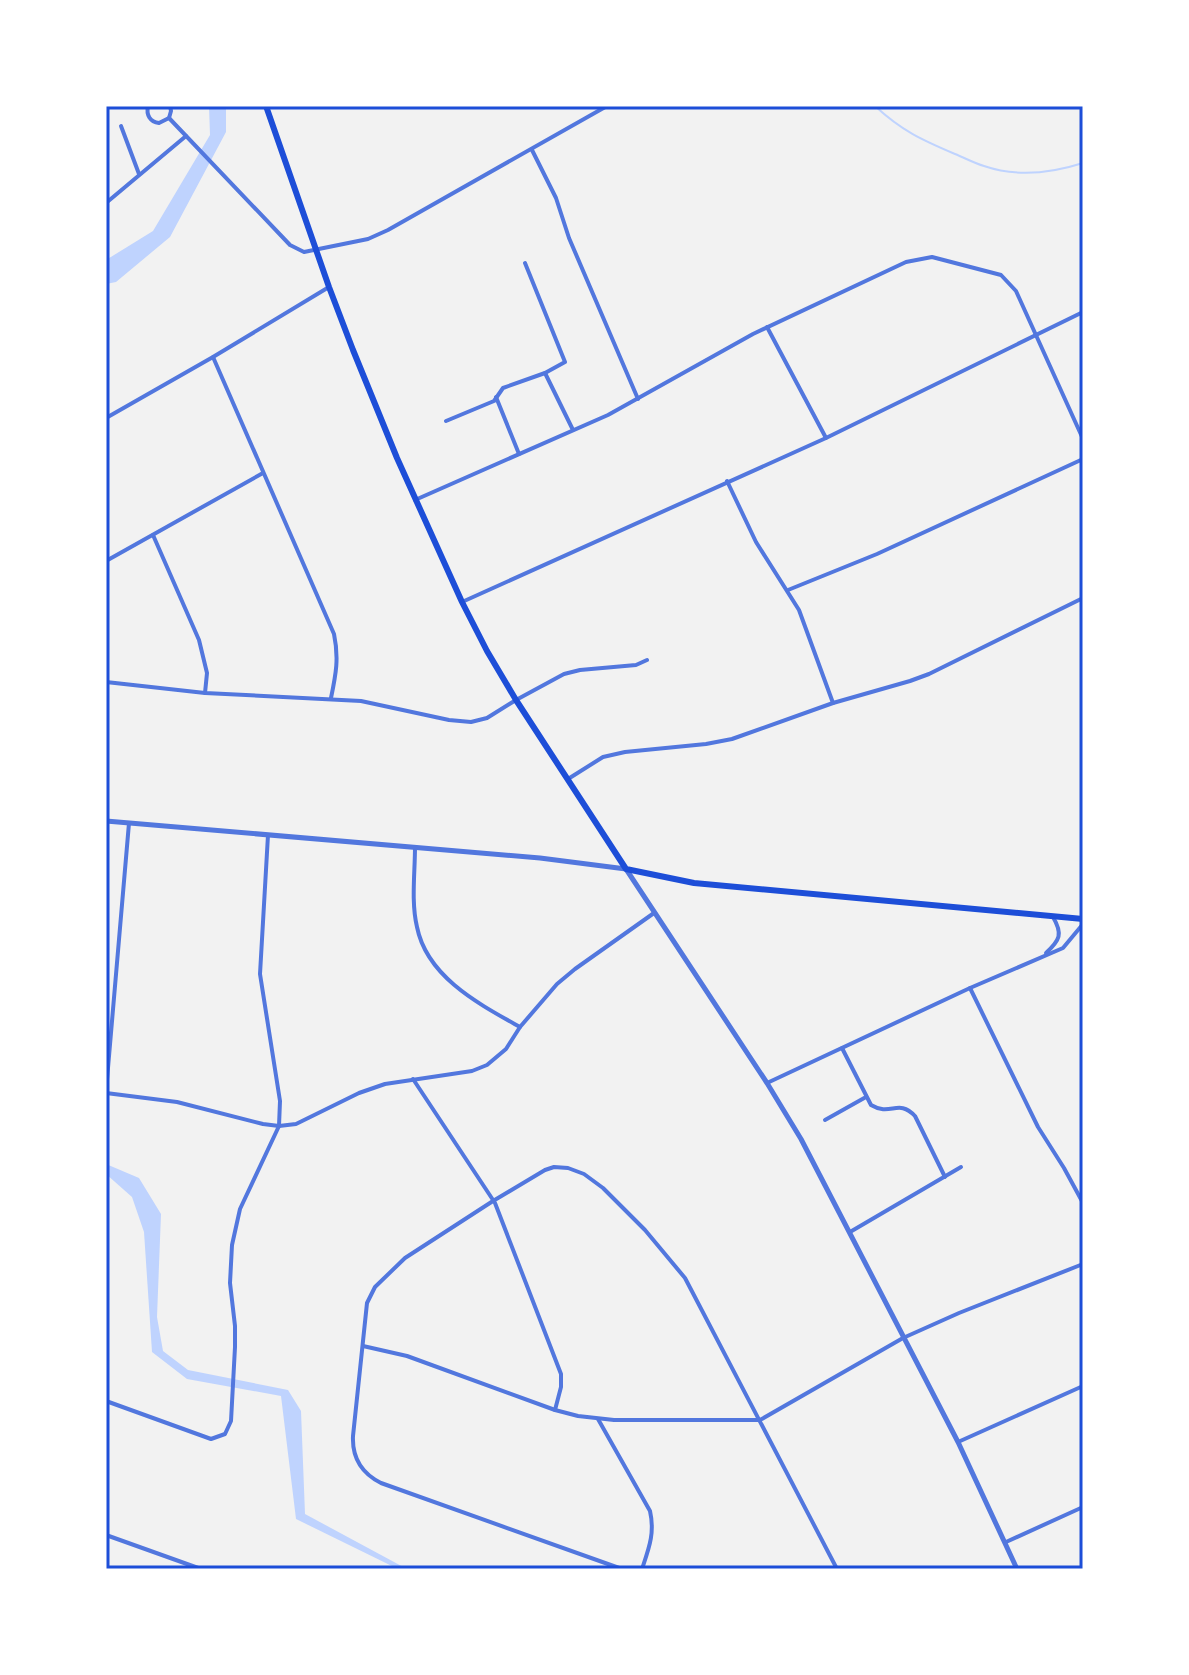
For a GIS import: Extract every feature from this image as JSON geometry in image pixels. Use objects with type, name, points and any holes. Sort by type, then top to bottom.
[{"type":"main road","points":[[266,106],[357,361],[462,602],[516,700],[626,869],[694,883],[1083,921]]},
{"type":"street","points":[[148,106],[147,114],[152,121],[163,122],[169,118]]},
{"type":"street","points":[[170,106],[169,118],[290,245],[304,252],[368,239],[388,230],[607,106]]},
{"type":"street","points":[[121,126],[139,174]]},
{"type":"street","points":[[106,203],[186,136]]},
{"type":"street","points":[[532,150],[556,198],[569,238],[638,399]]},
{"type":"street","points":[[415,500],[608,415],[767,327],[919,258],[932,257],[1006,278],[1016,291],[1083,439]]},
{"type":"street","points":[[446,421],[494,401],[503,388],[545,373],[565,362],[525,263]]},
{"type":"street","points":[[106,418],[329,287]]},
{"type":"street","points":[[462,602],[826,438],[1083,312]]},
{"type":"street","points":[[767,327],[826,438]]},
{"type":"street","points":[[213,357],[334,634],[338,660],[331,698]]},
{"type":"street","points":[[545,373],[573,430]]},
{"type":"street","points":[[496,396],[519,454]]},
{"type":"street","points":[[788,590],[877,554],[1083,459]]},
{"type":"street","points":[[106,561],[263,473]]},
{"type":"street","points":[[727,481],[756,542],[799,610],[833,703]]},
{"type":"street","points":[[153,535],[199,640],[207,673],[205,693]]},
{"type":"street","points":[[568,779],[603,757],[732,739],[833,703],[910,681],[1083,598]]},
{"type":"street","points":[[106,682],[205,693],[361,701],[471,722],[487,718],[564,674],[636,665],[647,660]]},
{"type":"street","points":[[106,821],[540,858],[626,869],[801,1139],[958,1442],[1017,1569]]},
{"type":"street","points":[[129,823],[106,1092],[177,1102],[263,1124],[296,1124],[359,1093],[385,1084],[464,1074],[487,1065],[506,1049],[520,1027],[557,984],[654,913]]},
{"type":"street","points":[[106,1401],[211,1439],[220,1437],[228,1430],[231,1421],[235,1326],[230,1283],[232,1245],[240,1209],[279,1126],[280,1101],[260,974],[268,835]]},
{"type":"street","points":[[415,847],[416,925],[428,957],[457,987],[520,1027]]},
{"type":"street","points":[[1044,955],[1056,944],[1059,935],[1059,927],[1053,917]]},
{"type":"street","points":[[767,1083],[1063,948],[1083,921]]},
{"type":"street","points":[[970,988],[1038,1127],[1083,1203]]},
{"type":"street","points":[[842,1048],[871,1105],[879,1110],[901,1107],[915,1116],[945,1177]]},
{"type":"street","points":[[413,1079],[493,1201],[561,1374],[555,1410]]},
{"type":"street","points":[[825,1120],[866,1097]]},
{"type":"street","points":[[622,1569],[381,1483],[366,1474],[354,1451],[367,1303],[375,1287],[390,1270],[422,1246],[554,1167],[584,1174],[603,1188],[645,1230],[685,1278],[837,1569]]},
{"type":"street","points":[[850,1232],[961,1167]]},
{"type":"street","points":[[363,1346],[407,1356],[578,1416],[614,1420],[760,1420],[903,1338],[972,1307],[1083,1264]]},
{"type":"street","points":[[958,1442],[1083,1386]]},
{"type":"street","points":[[598,1418],[650,1511],[653,1527],[651,1544],[642,1569]]},
{"type":"street","points":[[1006,1542],[1083,1507]]},
{"type":"street","points":[[106,1535],[201,1569]]},
{"type":"water","points":[[209,106],[226,106],[226,132],[170,237],[116,282],[106,284],[106,260],[153,231],[210,135]]},
{"type":"water","points":[[106,1164],[139,1178],[161,1214],[157,1317],[163,1351],[188,1370],[288,1390],[301,1411],[305,1514],[407,1569],[398,1569],[296,1519],[281,1396],[187,1379],[152,1352],[144,1232],[132,1197],[106,1174]]},
{"type":"waterway","points":[[875,106],[922,139],[996,169],[1034,172],[1083,163]]}]
